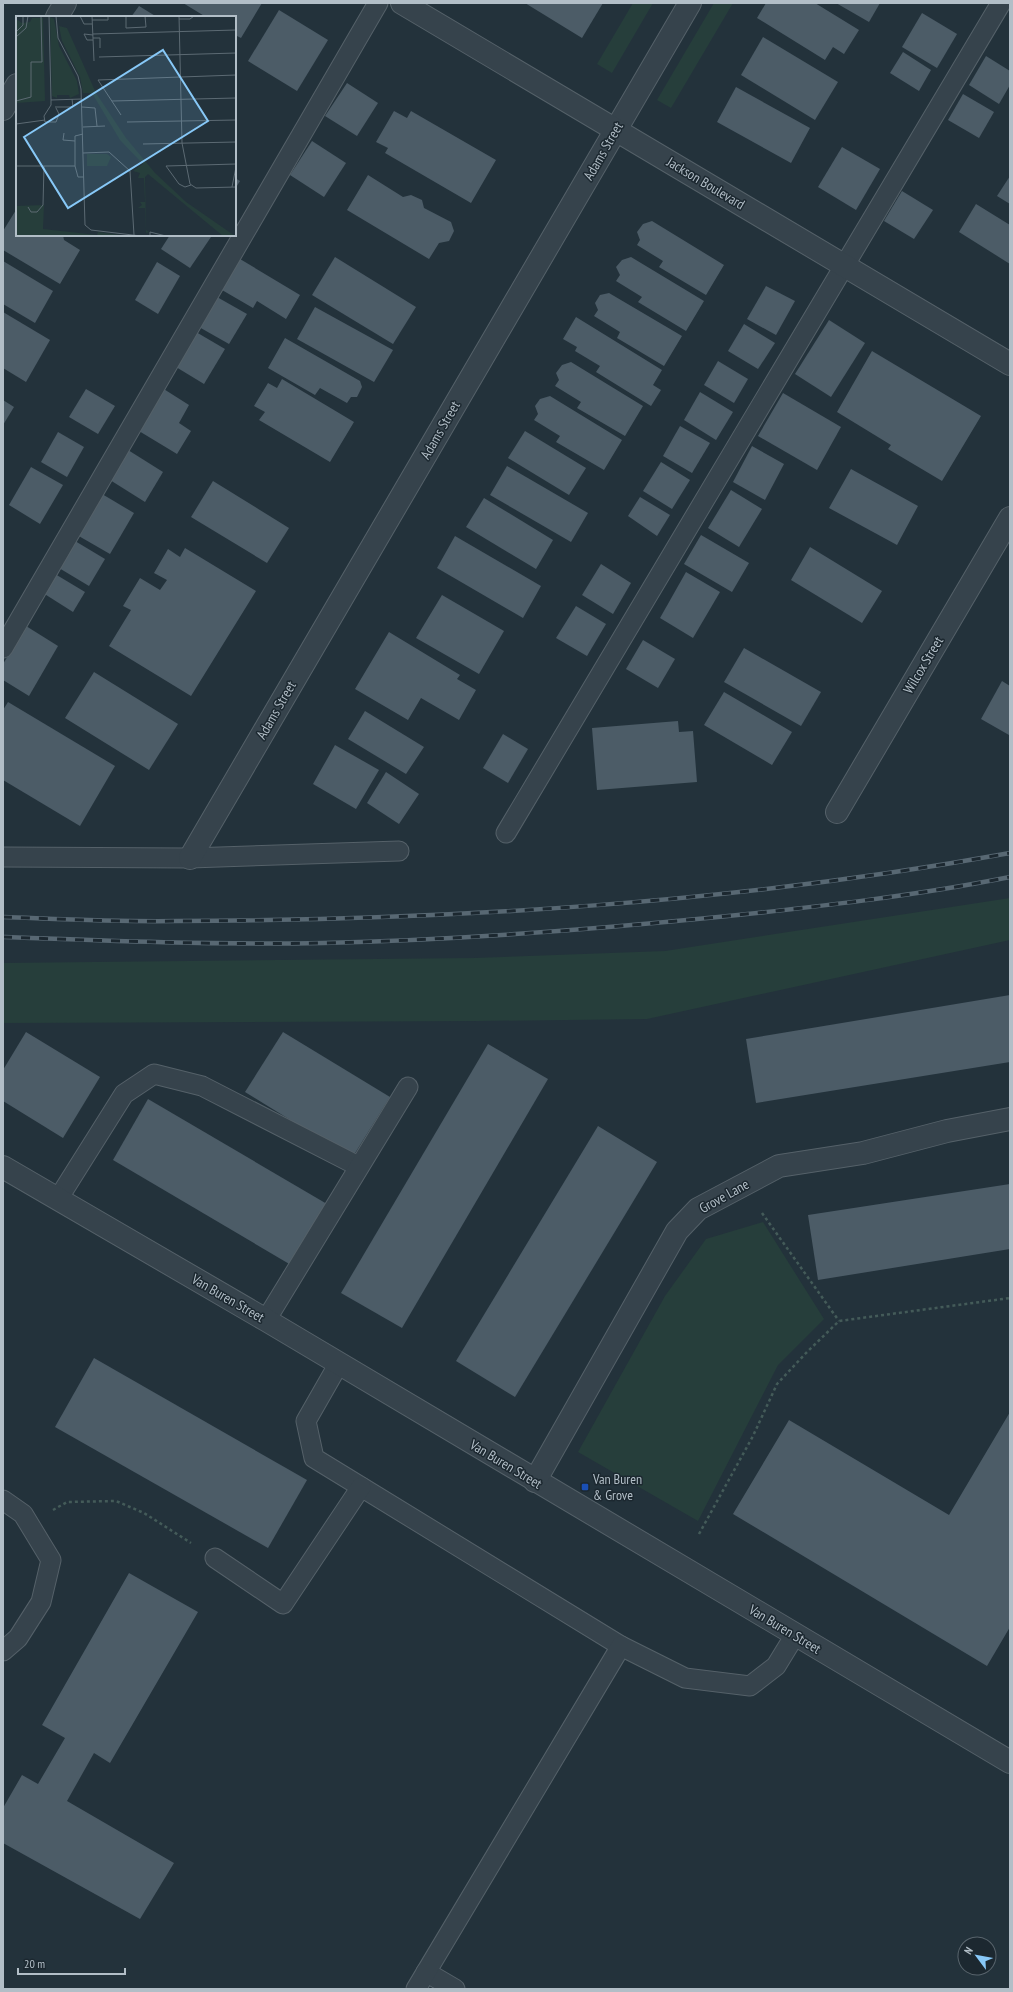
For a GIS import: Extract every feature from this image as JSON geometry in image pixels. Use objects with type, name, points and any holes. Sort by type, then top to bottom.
[{"type":"street","points":[[58,16],[65,3]]},
{"type":"street","name":"Jackson Boulevard","points":[[402,3],[1010,364]]},
{"type":"street","name":"Adams Street","points":[[190,858],[690,3]]},
{"type":"street","points":[[3,109],[16,87]]},
{"type":"street","name":"Wilcox Street","points":[[837,812],[1010,518]]},
{"type":"street","name":"Grove Lane","points":[[535,1481],[677,1231],[698,1209],[779,1166],[863,1153],[947,1130],[1010,1119]]},
{"type":"street","name":"Van Buren Street","points":[[3,1167],[266,1320],[338,1365],[1010,1762]]},
{"type":"lane","points":[[3,648],[378,3]]},
{"type":"lane","points":[[506,833],[1001,3]]},
{"type":"lane","points":[[3,857],[190,858],[399,851]]},
{"type":"lane","points":[[58,1199],[124,1094],[154,1074],[202,1086],[358,1166]]},
{"type":"lane","points":[[266,1320],[358,1166],[408,1087]]},
{"type":"lane","points":[[338,1365],[306,1421],[314,1458],[621,1646],[685,1678],[750,1686],[776,1666],[795,1635]]},
{"type":"lane","points":[[215,1558],[283,1604],[361,1487]]},
{"type":"lane","points":[[3,1500],[23,1514],[51,1560],[41,1602],[18,1638],[3,1651]]},
{"type":"lane","points":[[416,1989],[621,1646]]},
{"type":"lane","points":[[426,1972],[455,1989]]},
{"type":"path","points":[[762,1213],[839,1321]]},
{"type":"path","points":[[699,1534],[753,1436],[777,1384],[839,1321],[1010,1298]]},
{"type":"path","points":[[29,1525],[67,1502],[116,1501],[144,1513],[215,1558]]},
{"type":"green space","points":[[633,3],[653,3],[612,73],[597,64]]},
{"type":"green space","points":[[714,3],[733,3],[671,108],[657,100]]},
{"type":"green space","points":[[1010,898],[1010,940],[647,1019],[3,1023],[3,963],[474,958],[665,951]]},
{"type":"green space","points":[[763,1222],[824,1319],[778,1365],[698,1521],[578,1452],[665,1296],[706,1239]]},
{"type":"building","points":[[183,3],[262,3],[241,38],[236,36],[236,16],[204,16]]},
{"type":"building","points":[[525,3],[603,3],[582,38]]},
{"type":"building","points":[[766,3],[815,3],[859,30],[844,54],[833,47],[825,60],[757,18]]},
{"type":"building","points":[[836,3],[880,3],[869,22]]},
{"type":"building","points":[[139,6],[155,16],[132,16]]},
{"type":"building","points":[[279,10],[328,40],[297,91],[248,61]]},
{"type":"building","points":[[922,13],[957,34],[937,68],[902,47]]},
{"type":"building","points":[[763,37],[838,82],[815,120],[741,75]]},
{"type":"building","points":[[903,52],[931,70],[919,91],[890,73]]},
{"type":"building","points":[[986,56],[1010,71],[1010,85],[999,104],[969,85]]},
{"type":"building","points":[[347,83],[378,103],[357,136],[325,116]]},
{"type":"building","points":[[736,87],[810,128],[791,163],[717,122]]},
{"type":"building","points":[[963,94],[994,112],[979,138],[948,120]]},
{"type":"building","points":[[394,111],[407,118],[411,111],[496,160],[471,203],[385,153],[388,148],[376,142]]},
{"type":"building","points":[[312,141],[346,163],[324,197],[290,175]]},
{"type":"building","points":[[842,147],[880,169],[856,210],[818,187]]},
{"type":"building","points":[[368,175],[403,197],[411,195],[422,200],[424,208],[451,222],[454,231],[449,241],[439,243],[429,259],[347,210]]},
{"type":"building","points":[[1010,176],[1010,204],[997,196]]},
{"type":"building","points":[[236,179],[240,181],[236,187]]},
{"type":"building","points":[[902,191],[933,210],[914,239],[884,221]]},
{"type":"building","points":[[976,204],[1010,225],[1010,264],[959,232]]},
{"type":"building","points":[[16,210],[16,236],[63,236],[64,240],[80,250],[60,284],[3,250],[3,231]]},
{"type":"building","points":[[652,221],[724,265],[706,295],[659,267],[663,261],[637,245],[640,240],[637,232],[643,224]]},
{"type":"building","points":[[169,236],[211,237],[190,268],[161,249]]},
{"type":"building","points":[[335,257],[416,307],[393,344],[312,295]]},
{"type":"building","points":[[631,257],[704,301],[686,331],[638,302],[642,297],[616,281],[620,275],[616,267],[622,260]]},
{"type":"building","points":[[240,259],[300,295],[286,319],[257,301],[253,308],[222,290]]},
{"type":"building","points":[[3,261],[53,291],[35,323],[3,304]]},
{"type":"building","points":[[157,262],[180,276],[158,314],[135,300]]},
{"type":"building","points":[[766,286],[795,301],[776,335],[747,319]]},
{"type":"building","points":[[609,293],[682,336],[664,366],[617,338],[620,332],[594,316],[598,310],[595,303],[600,295]]},
{"type":"building","points":[[217,297],[247,314],[229,344],[199,327]]},
{"type":"building","points":[[315,307],[393,350],[374,382],[297,339]]},
{"type":"building","points":[[3,312],[50,340],[26,382],[3,368]]},
{"type":"building","points":[[576,317],[662,370],[653,385],[661,390],[651,406],[596,372],[600,366],[575,351],[577,347],[563,339]]},
{"type":"building","points":[[829,320],[865,343],[831,397],[795,374]]},
{"type":"building","points":[[744,324],[775,343],[758,369],[728,351]]},
{"type":"building","points":[[196,332],[225,349],[204,384],[176,367]]},
{"type":"building","points":[[285,338],[360,381],[362,387],[357,397],[351,397],[347,403],[320,388],[315,395],[268,368]]},
{"type":"building","points":[[872,351],[981,416],[942,481],[888,449],[891,445],[837,412]]},
{"type":"building","points":[[718,361],[748,379],[734,403],[704,385]]},
{"type":"building","points":[[571,362],[643,406],[625,436],[577,408],[581,402],[555,386],[559,380],[556,373],[562,365]]},
{"type":"building","points":[[282,379],[354,422],[330,462],[259,420],[265,412],[254,406],[268,383],[277,388]]},
{"type":"building","points":[[159,386],[189,405],[179,423],[191,431],[177,454],[134,428]]},
{"type":"building","points":[[86,389],[115,406],[98,434],[69,417]]},
{"type":"building","points":[[700,392],[733,412],[716,440],[684,420]]},
{"type":"building","points":[[783,393],[841,427],[817,470],[758,436]]},
{"type":"building","points":[[550,396],[622,440],[604,470],[556,442],[560,436],[534,420],[538,414],[535,406],[540,399]]},
{"type":"building","points":[[3,400],[14,407],[3,425]]},
{"type":"building","points":[[680,426],[710,443],[692,473],[663,456]]},
{"type":"building","points":[[525,431],[586,468],[569,495],[508,458]]},
{"type":"building","points":[[58,432],[84,447],[67,477],[41,462]]},
{"type":"building","points":[[752,446],[784,464],[765,500],[733,482]]},
{"type":"building","points":[[128,450],[163,472],[145,502],[110,480]]},
{"type":"building","points":[[661,462],[690,480],[672,509],[643,491]]},
{"type":"building","points":[[507,466],[588,513],[571,542],[490,495]]},
{"type":"building","points":[[31,467],[63,485],[40,524],[9,505]]},
{"type":"building","points":[[851,469],[918,506],[897,545],[829,508]]},
{"type":"building","points":[[213,481],[289,528],[267,563],[191,517]]},
{"type":"building","points":[[731,490],[762,509],[739,547],[708,528]]},
{"type":"building","points":[[102,494],[134,513],[110,554],[77,535]]},
{"type":"building","points":[[640,497],[670,515],[657,536],[628,516]]},
{"type":"building","points":[[484,498],[553,540],[536,569],[466,527]]},
{"type":"building","points":[[701,535],[749,563],[732,592],[684,564]]},
{"type":"building","points":[[455,536],[541,586],[523,618],[437,568]]},
{"type":"building","points":[[75,541],[105,559],[89,586],[59,568]]},
{"type":"building","points":[[810,547],[882,591],[862,623],[791,580]]},
{"type":"building","points":[[185,548],[256,591],[191,696],[109,646],[131,610],[123,606],[140,578],[160,590],[167,580],[154,573],[168,549],[180,557]]},
{"type":"building","points":[[601,564],[631,583],[613,614],[582,595]]},
{"type":"building","points":[[686,572],[720,592],[693,638],[660,618]]},
{"type":"building","points":[[55,574],[85,592],[73,612],[43,593]]},
{"type":"building","points":[[442,595],[504,631],[479,674],[416,638]]},
{"type":"building","points":[[576,606],[606,624],[587,656],[556,638]]},
{"type":"building","points":[[26,626],[58,646],[29,696],[3,680],[3,664]]},
{"type":"building","points":[[389,632],[460,675],[457,679],[476,690],[459,720],[421,698],[408,720],[355,689]]},
{"type":"building","points":[[643,640],[675,659],[658,688],[626,669]]},
{"type":"building","points":[[744,648],[821,692],[801,726],[724,682]]},
{"type":"building","points":[[94,672],[178,724],[149,770],[65,718]]},
{"type":"building","points":[[1002,681],[1010,686],[1009,735],[981,719]]},
{"type":"building","points":[[724,692],[792,732],[772,765],[704,725]]},
{"type":"building","points":[[8,702],[115,766],[80,826],[3,780],[3,710]]},
{"type":"building","points":[[365,711],[424,747],[406,774],[348,739]]},
{"type":"building","points":[[678,721],[679,732],[693,731],[697,782],[597,790],[592,728]]},
{"type":"building","points":[[503,734],[528,749],[508,783],[483,768]]},
{"type":"building","points":[[335,745],[379,770],[356,809],[313,784]]},
{"type":"building","points":[[386,772],[419,794],[399,824],[367,803]]},
{"type":"building","points":[[1010,995],[1010,1062],[756,1103],[746,1039]]},
{"type":"building","points":[[26,1032],[100,1077],[63,1138],[3,1101],[3,1070]]},
{"type":"building","points":[[283,1032],[390,1097],[352,1158],[245,1092]]},
{"type":"building","points":[[488,1044],[548,1079],[402,1328],[341,1293]]},
{"type":"building","points":[[148,1099],[327,1204],[291,1265],[113,1160]]},
{"type":"building","points":[[598,1126],[657,1162],[515,1397],[456,1361]]},
{"type":"building","points":[[1010,1184],[1010,1249],[818,1280],[808,1215]]},
{"type":"building","points":[[94,1358],[307,1480],[268,1548],[55,1427]]},
{"type":"building","points":[[1010,1412],[1010,1627],[987,1666],[733,1514],[789,1420],[949,1515]]},
{"type":"building","points":[[129,1573],[198,1612],[110,1763],[94,1753],[67,1801],[174,1863],[140,1919],[3,1843],[3,1808],[22,1775],[38,1784],[65,1738],[42,1725]]},
{"type":"railway","points":[[3,917],[111,921],[281,920],[490,912],[699,896],[803,885],[1010,853]]},
{"type":"railway","points":[[3,937],[243,943],[372,942],[471,937],[620,926],[791,909],[938,890],[1010,877]]},
{"type":"place","name":"Van Buren & Grove","points":[[585,1487]]}]
